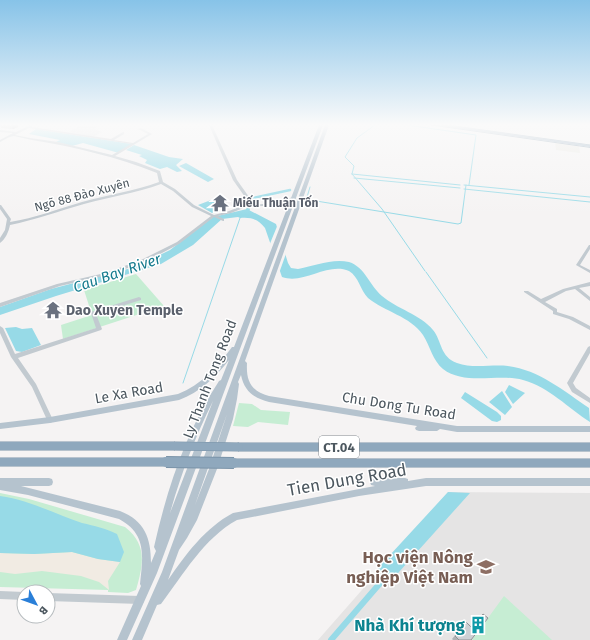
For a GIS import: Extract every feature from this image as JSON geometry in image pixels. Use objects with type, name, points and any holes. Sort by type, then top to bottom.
[{"type":"highway","name":"CT.04","points":[[0,446],[590,447]]},
{"type":"highway","name":"CT.04","points":[[0,462],[590,463]]},
{"type":"main road","name":"Ly Thanh Tong Road","points":[[122,640],[145,590],[158,557],[310,155]]},
{"type":"main road","name":"Ly Thanh Tong Road","points":[[137,640],[152,608],[316,155]]},
{"type":"main road","points":[[295,196],[302,194]]},
{"type":"main road","points":[[249,316],[258,317]]},
{"type":"main road","name":"Le Xa Road","points":[[0,426],[50,420],[183,396],[214,374],[240,341]]},
{"type":"main road","name":"Chu Dong Tu Road","points":[[246,349],[243,371],[244,380],[251,391],[262,397],[457,428],[590,429]]},
{"type":"main road","points":[[0,426],[31,427]]},
{"type":"main road","points":[[419,428],[457,428]]},
{"type":"main road","points":[[0,482],[49,482]]},
{"type":"main road","points":[[374,482],[426,482]]},
{"type":"main road","name":"Tien Dung Road","points":[[152,608],[212,532],[221,524],[232,518],[359,492],[426,482],[590,482]]},
{"type":"main road","points":[[0,486],[28,491],[130,520],[141,532],[147,546],[145,590]]},
{"type":"street","points":[[103,155],[140,164],[159,172],[161,182],[174,190],[193,206],[223,220]]},
{"type":"street","points":[[112,157],[116,155]]},
{"type":"street","points":[[224,155],[235,180],[247,197],[246,206]]},
{"type":"street","name":"Ngõ 88 Đào Xuyên","points":[[8,224],[56,213],[63,209],[136,191],[161,182]]},
{"type":"street","points":[[0,306],[59,285],[106,274],[143,261],[178,243],[214,216],[235,211],[246,206],[254,206],[295,196]]},
{"type":"street","points":[[0,206],[9,218],[0,242]]},
{"type":"street","points":[[590,246],[578,265],[590,272]]},
{"type":"street","points":[[542,302],[549,296],[590,284]]},
{"type":"street","points":[[576,288],[590,300]]},
{"type":"street","points":[[526,292],[555,310],[555,313],[571,318],[590,328]]},
{"type":"street","points":[[14,356],[99,329],[93,313],[140,299]]},
{"type":"street","points":[[0,328],[14,356],[34,386],[50,420]]},
{"type":"street","points":[[590,348],[570,384],[574,390],[590,401]]},
{"type":"street","points":[[0,595],[16,596]]},
{"type":"street","points":[[56,597],[140,600]]},
{"type":"shaded area","name":"Học viện Nông nghiệp Việt Nam","points":[[448,492],[590,493],[590,640],[318,640]]},
{"type":"green space","points":[[136,274],[164,306],[63,339],[61,325],[92,315],[84,290]]},
{"type":"green space","points":[[239,403],[252,404],[261,410],[290,412],[288,425],[258,422],[248,427],[233,426]]},
{"type":"green space","points":[[0,493],[29,499],[125,527],[137,541],[142,556],[142,564],[136,590],[128,593],[108,592],[108,590],[56,589],[56,584],[16,584],[16,587],[0,587]]},
{"type":"green space","points":[[504,596],[552,640],[472,640]]},
{"type":"sand","points":[[72,552],[98,559],[120,562],[108,581],[109,590],[99,582],[81,576],[42,571],[15,574],[0,572],[0,553],[34,554]]},
{"type":"water","points":[[163,155],[183,159],[176,165],[182,171],[177,172],[167,167],[160,169],[145,163],[147,160],[139,156]]},
{"type":"water","points":[[186,163],[214,179],[208,182],[179,166]]},
{"type":"water","points":[[211,200],[221,203],[217,212],[212,213],[198,205]]},
{"type":"water","points":[[247,209],[276,224],[288,263],[291,268],[298,269],[336,261],[355,264],[378,292],[388,301],[428,324],[436,334],[444,353],[451,360],[469,366],[508,366],[530,372],[561,388],[589,408],[590,422],[550,393],[532,383],[514,378],[461,377],[443,369],[437,362],[423,335],[418,329],[411,323],[368,298],[355,277],[349,271],[332,269],[299,278],[290,279],[282,277],[265,228],[260,222],[251,218],[238,217],[222,219],[193,245],[161,264],[56,296],[0,315],[0,307],[51,289],[135,267],[170,250],[213,217]]},
{"type":"water","points":[[16,327],[22,329],[32,328],[41,345],[22,352],[16,351],[5,328]]},
{"type":"water","points":[[509,385],[525,393],[513,404],[505,392]]},
{"type":"water","points":[[502,391],[512,407],[505,415],[489,402]]},
{"type":"water","points":[[465,392],[497,412],[501,416],[501,420],[497,422],[492,421],[461,398]]},
{"type":"water","points":[[448,492],[470,493],[390,582],[378,568]]},
{"type":"water","points":[[0,496],[32,504],[82,523],[117,534],[124,552],[120,562],[98,559],[72,552],[34,554],[0,553]]},
{"type":"pier","points":[[278,224],[287,251],[278,276],[269,246]]},
{"type":"building","points":[[483,614],[488,618],[471,640],[459,640],[455,636],[466,622],[472,628]]},
{"type":"waterway","points":[[346,155],[345,157],[354,166],[352,174]]},
{"type":"waterway","points":[[469,185],[473,155]]},
{"type":"waterway","points":[[352,174],[460,185]]},
{"type":"waterway","points":[[352,174],[356,178]]},
{"type":"waterway","points":[[356,178],[460,188]]},
{"type":"waterway","points":[[356,178],[384,212]]},
{"type":"waterway","points":[[466,185],[590,197]]},
{"type":"waterway","points":[[310,187],[307,197],[310,200],[384,212]]},
{"type":"waterway","points":[[384,212],[458,224],[461,223],[465,189]]},
{"type":"waterway","points":[[465,189],[590,202]]},
{"type":"waterway","points":[[248,210],[253,198],[290,190]]},
{"type":"waterway","name":"Cau Bay River","points":[[247,214],[248,209]]},
{"type":"waterway","points":[[384,212],[425,271]]},
{"type":"waterway","points":[[183,383],[240,218]]},
{"type":"waterway","points":[[426,272],[487,358]]},
{"type":"waterway","points":[[331,640],[388,574]]},
{"type":"place","name":"Miếu Thuận Tốn","points":[[220,203]]},
{"type":"place","name":"Dao Xuyen Temple","points":[[53,310]]},
{"type":"place","name":"Học viện Nông nghiệp Việt Nam","points":[[486,567]]},
{"type":"place","name":"Nhà Khí tượng","points":[[478,625]]}]
